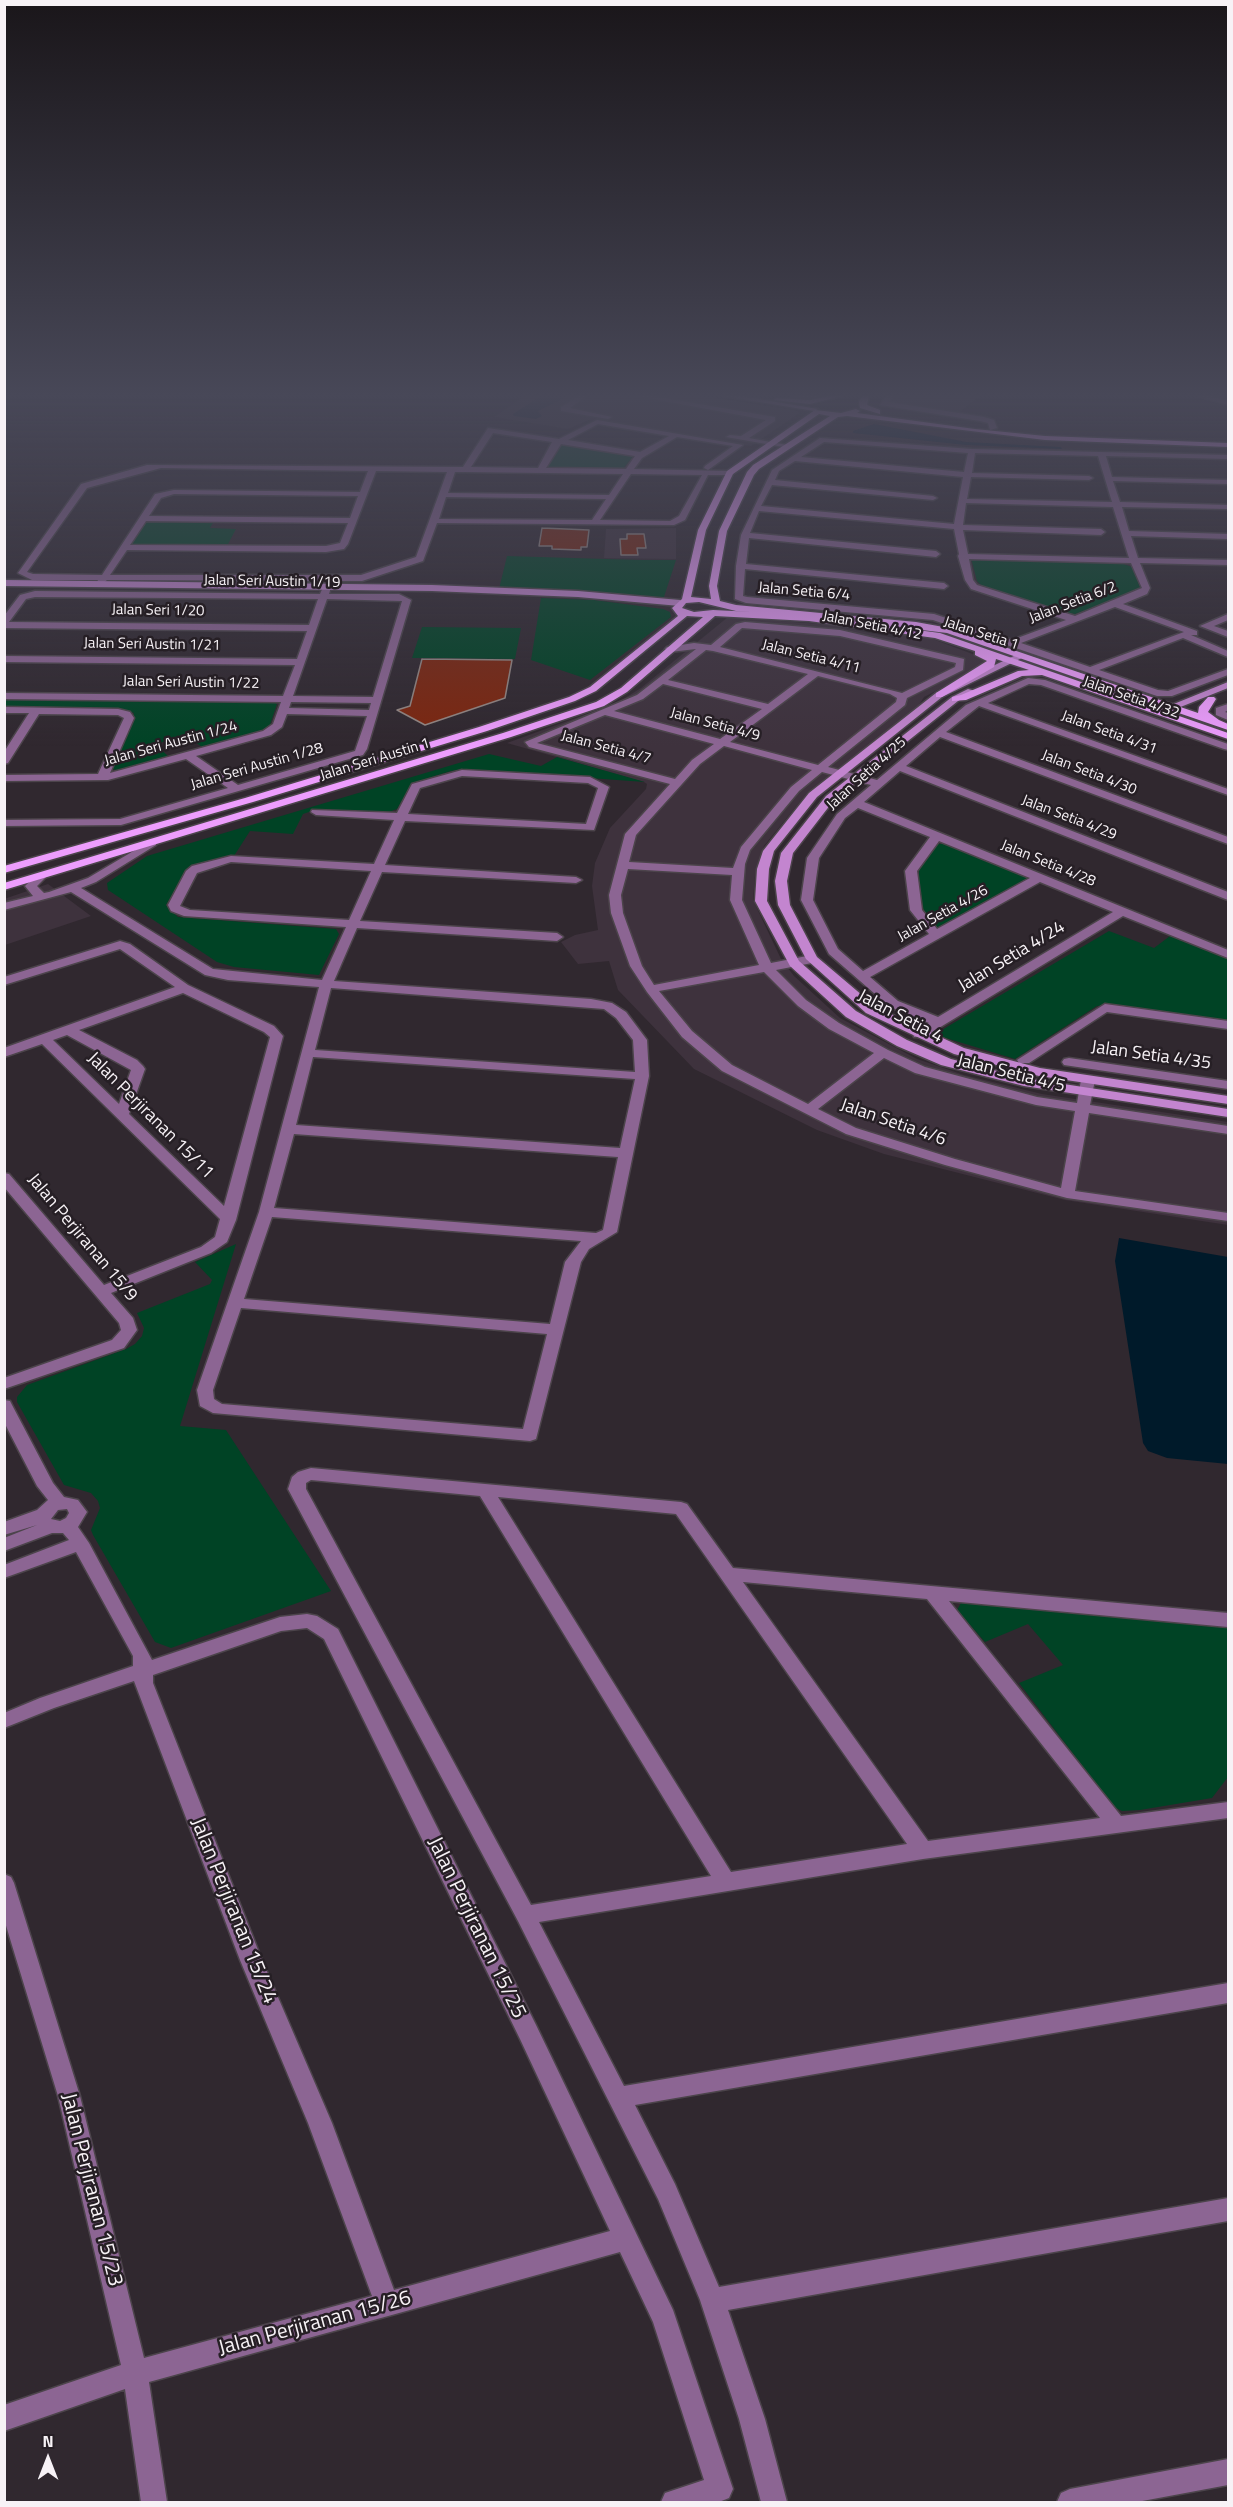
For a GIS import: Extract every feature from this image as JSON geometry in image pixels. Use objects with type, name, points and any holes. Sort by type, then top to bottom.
[{"type":"main road","name":"Jalan Seri Austin 1","points":[[4,872],[483,729],[572,699],[593,689],[681,619],[682,606],[702,530],[710,513]]},
{"type":"main road","points":[[716,607],[713,586],[725,526],[731,513]]},
{"type":"main road","points":[[682,606],[699,599],[716,607]]},
{"type":"main road","points":[[682,606],[694,615],[716,607]]},
{"type":"main road","name":"Jalan Seri Austin 1","points":[[4,887],[507,735],[600,704],[624,690],[716,607]]},
{"type":"main road","name":"Jalan Setia 1","points":[[716,607],[904,629],[937,635],[1024,661],[1169,711],[1228,736]]},
{"type":"main road","name":"Jalan Setia 1","points":[[716,607],[916,625],[949,631],[1112,697],[1228,727]]},
{"type":"main road","points":[[937,635],[992,660],[991,665],[939,695]]},
{"type":"main road","points":[[955,699],[963,698],[1021,673],[1049,675],[1112,697]]},
{"type":"main road","points":[[1211,699],[1204,707],[1203,713],[1217,723]]},
{"type":"main road","points":[[4,872],[17,883]]},
{"type":"street","points":[[65,513],[22,573],[24,576],[101,583],[325,591],[434,590],[580,596],[682,606]]},
{"type":"street","points":[[101,583],[146,513]]},
{"type":"street","points":[[125,547],[334,548],[344,544],[356,513]]},
{"type":"street","points":[[4,585],[353,580],[420,559],[437,513]]},
{"type":"street","points":[[595,522],[601,513]]},
{"type":"street","points":[[434,521],[678,521],[685,513]]},
{"type":"street","name":"Jalan Setia 6/4","points":[[754,513],[745,535],[740,566],[738,597],[746,600],[934,617],[1164,694],[1228,672]]},
{"type":"street","points":[[809,513],[958,527],[1101,532]]},
{"type":"street","points":[[961,513],[958,527],[962,556],[966,573],[974,587],[1074,619]]},
{"type":"street","name":"Jalan Setia 6/2","points":[[1011,644],[1144,592],[1146,588],[1134,561],[1119,513]]},
{"type":"street","points":[[143,518],[353,520]]},
{"type":"street","points":[[1125,533],[1228,536]]},
{"type":"street","points":[[745,535],[936,554]]},
{"type":"street","points":[[962,556],[1228,563]]},
{"type":"street","points":[[740,566],[944,586]]},
{"type":"street","name":"Jalan Seri Austin 1/19","points":[[4,624],[23,597],[28,595],[310,596],[325,591],[335,596],[399,597],[406,600]]},
{"type":"street","name":"Jalan Seri Austin 1/24","points":[[4,778],[108,777],[267,733],[278,725],[325,591]]},
{"type":"street","name":"Jalan Seri Austin 1/28","points":[[4,823],[112,824],[359,753],[363,749],[406,600]]},
{"type":"street","points":[[1115,604],[1228,646]]},
{"type":"street","points":[[1228,617],[1205,626],[1228,634]]},
{"type":"street","name":"Jalan Seri 1/20","points":[[4,624],[312,628]]},
{"type":"street","name":"Jalan Setia 4/12","points":[[530,742],[640,697],[704,647],[741,625],[835,632],[961,661],[960,668],[902,698]]},
{"type":"street","points":[[835,632],[840,628],[850,626],[904,629]]},
{"type":"street","points":[[1091,670],[1183,635],[1228,654]]},
{"type":"street","points":[[670,649],[704,647]]},
{"type":"street","name":"Jalan Setia 4/11","points":[[704,647],[893,692],[902,698]]},
{"type":"street","name":"Jalan Seri Austin 1/21","points":[[4,659],[300,662]]},
{"type":"street","name":"Jalan Setia 4","points":[[1024,661],[939,695],[813,795],[769,851],[763,869],[761,902],[794,963],[851,1014],[902,1043],[946,1062],[1024,1082],[1087,1086],[1228,1101]]},
{"type":"street","name":"Jalan Setia 4","points":[[1024,661],[955,699],[830,798],[787,853],[782,881],[784,905],[812,959],[871,1010],[919,1034],[959,1051],[1087,1086],[1228,1113]]},
{"type":"street","points":[[738,872],[624,865],[631,834],[696,762],[816,674]]},
{"type":"street","points":[[662,681],[771,708]]},
{"type":"street","name":"Jalan Setia 4/25","points":[[938,1022],[894,1004],[833,951],[807,900],[813,858],[841,816],[938,733],[979,703],[1024,682]]},
{"type":"street","name":"Jalan Setia 4/32","points":[[1024,682],[1042,682],[1228,747]]},
{"type":"street","points":[[1169,711],[1228,685]]},
{"type":"street","points":[[1169,711],[1228,692]]},
{"type":"street","name":"Jalan Seri Austin 1/22","points":[[4,696],[377,700]]},
{"type":"street","name":"Jalan Setia 4/5","points":[[902,698],[901,703],[818,768],[795,789],[745,849],[738,872],[736,900],[768,968],[802,1003],[834,1026],[920,1070],[1036,1101],[1228,1130]]},
{"type":"street","name":"Jalan Setia 4/31","points":[[979,703],[1228,792]]},
{"type":"street","points":[[1228,707],[1220,710],[1220,713],[1228,717]]},
{"type":"street","points":[[4,710],[126,714],[129,718],[103,773],[108,777]]},
{"type":"street","points":[[4,761],[36,711]]},
{"type":"street","points":[[282,711],[372,713]]},
{"type":"street","name":"Jalan Setia 4/9","points":[[605,712],[879,784]]},
{"type":"street","name":"Jalan Setia 4/30","points":[[938,733],[1228,841]]},
{"type":"street","name":"Jalan Setia 4/7","points":[[530,742],[533,745],[676,782]]},
{"type":"street","points":[[189,756],[235,788]]},
{"type":"street","name":"Jalan Setia 4/29","points":[[899,767],[1228,896]]},
{"type":"street","points":[[73,888],[209,972],[228,976],[326,984],[591,1003],[608,1006],[621,1015],[640,1040],[642,1076],[610,1232],[583,1246],[573,1262],[530,1436],[219,1409],[206,1402],[205,1390],[266,1212],[326,984],[352,924],[401,817],[416,786],[454,774],[590,780],[604,787],[590,828],[401,817],[316,813]]},
{"type":"street","name":"Jalan Setia 4/28","points":[[856,803],[1228,954]]},
{"type":"street","points":[[937,836],[911,871],[916,910],[937,936]]},
{"type":"street","points":[[4,907],[73,888],[92,880],[152,843]]},
{"type":"street","points":[[557,937],[188,913],[175,908],[174,905],[192,871],[224,860],[576,880]]},
{"type":"street","name":"Jalan Setia 4/6","points":[[624,865],[615,895],[617,913],[636,966],[687,1034],[727,1068],[851,1131],[950,1162],[1067,1194],[1228,1218]]},
{"type":"street","points":[[40,896],[32,886],[42,875]]},
{"type":"street","name":"Jalan Setia 4/26","points":[[861,977],[1040,877]]},
{"type":"street","name":"Jalan Setia 4/24","points":[[919,1034],[1123,911]]},
{"type":"street","points":[[4,981],[111,946],[126,947],[184,988],[269,1029],[277,1036],[222,1239],[217,1244],[102,1291]]},
{"type":"street","points":[[651,989],[812,959]]},
{"type":"street","points":[[4,1053],[184,988]]},
{"type":"street","points":[[1024,1060],[1101,1010],[1110,1008],[1228,1024]]},
{"type":"street","points":[[68,1030],[132,1062],[138,1068],[122,1114]]},
{"type":"street","name":"Jalan Perjiranan 15/11","points":[[45,1039],[229,1220]]},
{"type":"street","points":[[308,1053],[642,1076]]},
{"type":"street","points":[[809,1109],[883,1053]]},
{"type":"street","name":"Jalan Setia 4/35","points":[[1069,1062],[1228,1085]]},
{"type":"street","points":[[1067,1194],[1087,1086]]},
{"type":"street","points":[[288,1128],[626,1153]]},
{"type":"street","name":"Jalan Perjiranan 15/9","points":[[4,1177],[128,1322],[127,1335],[122,1342],[4,1384]]},
{"type":"street","points":[[266,1212],[598,1238]]},
{"type":"street","points":[[235,1303],[556,1330]]},
{"type":"street","points":[[4,1405],[46,1486],[59,1503],[48,1507],[53,1522]]},
{"type":"street","points":[[774,2502],[752,2419],[712,2300],[667,2192],[525,1916],[297,1489],[298,1481],[311,1474],[681,1508],[923,1850]]},
{"type":"street","points":[[485,1490],[726,1882]]},
{"type":"street","points":[[4,1529],[53,1522]]},
{"type":"street","points":[[4,1545],[53,1522]]},
{"type":"street","name":"Jalan Perjiranan 15/24","points":[[53,1522],[80,1543],[142,1656],[144,1683],[251,1960],[320,2123],[387,2304]]},
{"type":"street","points":[[4,1572],[80,1543]]},
{"type":"street","points":[[728,1574],[1228,1620]]},
{"type":"street","points":[[931,1591],[1116,1824]]},
{"type":"street","name":"Jalan Perjiranan 15/25","points":[[144,1669],[280,1624],[297,1621],[317,1623],[331,1634],[627,2238],[664,2319],[720,2489],[674,2502]]},
{"type":"street","points":[[4,1721],[47,1703],[144,1669]]},
{"type":"street","points":[[525,1916],[923,1850],[1228,1810]]},
{"type":"street","name":"Jalan Perjiranan 15/23","points":[[4,1883],[69,2096],[135,2373],[154,2502]]},
{"type":"street","points":[[620,2097],[1228,1993]]},
{"type":"street","points":[[712,2300],[1228,2210]]},
{"type":"street","name":"Jalan Perjiranan 15/26","points":[[4,2418],[135,2373],[627,2238]]},
{"type":"street","points":[[1070,2502],[1228,2472]]},
{"type":"shaded area","points":[[676,528],[676,559],[604,558],[606,529]]},
{"type":"shaded area","points":[[728,617],[832,625],[894,638],[902,633],[930,638],[983,658],[987,665],[924,697],[917,708],[808,792],[764,846],[755,876],[753,900],[781,959],[794,976],[840,1018],[917,1059],[964,1075],[1042,1094],[1228,1122],[1228,1225],[1065,1200],[884,1154],[817,1130],[694,1069],[618,990],[609,961],[578,964],[561,942],[575,935],[598,930],[592,886],[595,863],[610,828],[646,789],[647,784],[507,743],[617,703],[641,688]]},
{"type":"shaded area","points":[[48,884],[91,916],[5,945],[4,899]]},
{"type":"green space","points":[[142,520],[214,521],[210,528],[236,529],[227,546],[126,545]]},
{"type":"green space","points":[[507,556],[676,560],[663,600],[499,589]]},
{"type":"green space","points":[[971,558],[1121,563],[1132,567],[1141,590],[1075,614],[1067,613],[982,586],[977,581]]},
{"type":"green space","points":[[541,598],[594,600],[663,609],[670,612],[671,617],[590,680],[531,660]]},
{"type":"green space","points":[[422,627],[521,628],[515,659],[412,658]]},
{"type":"green space","points":[[5,698],[271,700],[277,704],[270,725],[261,731],[202,747],[187,736],[155,744],[168,756],[117,770],[111,769],[134,713],[121,709],[5,708]]},
{"type":"green space","points":[[489,754],[541,766],[557,757],[645,782],[463,769],[451,771],[412,783],[397,809],[389,812],[318,809],[303,814],[293,834],[250,831],[234,856],[219,858],[188,869],[166,905],[178,917],[336,929],[339,934],[319,975],[234,967],[217,962],[108,890],[107,883],[147,856]]},
{"type":"green space","points":[[937,844],[950,844],[1030,877],[941,929],[931,923],[918,899],[919,870]]},
{"type":"green space","points":[[1109,931],[1154,948],[1170,936],[1228,959],[1228,1022],[1108,1005],[1097,1006],[1015,1059],[939,1036],[940,1031]]},
{"type":"green space","points":[[236,1244],[180,1426],[226,1430],[331,1591],[171,1648],[155,1642],[93,1535],[91,1530],[100,1508],[98,1501],[91,1493],[64,1485],[17,1402],[17,1397],[27,1385],[135,1344],[142,1336],[144,1328],[137,1313],[210,1284],[212,1280],[195,1262]]},
{"type":"green space","points":[[961,1603],[1228,1628],[1228,1777],[1212,1798],[1140,1810],[1122,1811],[1114,1807],[1019,1683],[1063,1665],[1028,1624],[985,1642],[957,1610]]},
{"type":"water","points":[[1119,1238],[1228,1257],[1228,1464],[1167,1458],[1148,1451],[1143,1443],[1115,1261]]},
{"type":"building","points":[[542,528],[589,530],[587,547],[581,547],[581,550],[539,546]]},
{"type":"building","points":[[627,534],[644,534],[646,548],[637,548],[638,555],[621,555],[620,539],[627,539]]},
{"type":"building","points":[[422,659],[512,660],[505,698],[425,725],[397,710],[410,706]]}]
